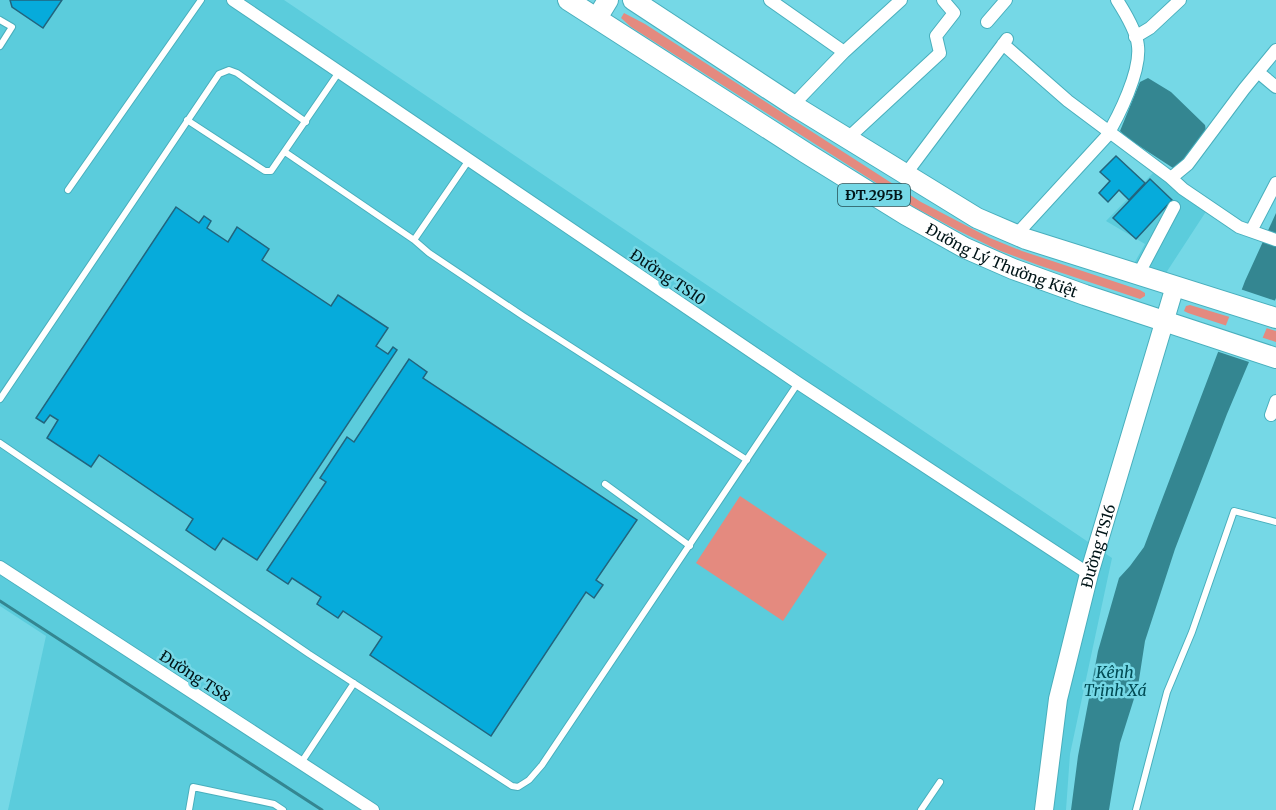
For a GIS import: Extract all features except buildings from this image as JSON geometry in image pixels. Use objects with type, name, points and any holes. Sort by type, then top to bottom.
[{"type":"main road","name":"Đường Lý Thường Kiệt","points":[[568,0],[806,153],[906,215],[957,243],[1013,269],[1273,357]]},
{"type":"main road","points":[[597,18],[608,0]]},
{"type":"main road","name":"Đường Lý Thường Kiệt","points":[[633,0],[847,139],[977,218],[1016,236],[1276,318]]},
{"type":"street","name":"Đường TS10","points":[[233,0],[798,383],[1089,574]]},
{"type":"street","points":[[770,0],[844,52]]},
{"type":"street","points":[[794,105],[844,52],[901,0]]},
{"type":"street","points":[[847,139],[940,53],[936,36],[954,13],[943,0]]},
{"type":"street","points":[[987,22],[1006,0]]},
{"type":"street","points":[[1016,236],[1109,133],[1130,87],[1139,44],[1117,0]]},
{"type":"street","points":[[1135,37],[1150,28],[1180,0]]},
{"type":"street","points":[[905,175],[1005,42],[1068,101],[1225,219],[1239,227],[1276,240]]},
{"type":"street","points":[[1171,178],[1188,164],[1276,50]]},
{"type":"street","points":[[1258,72],[1276,87]]},
{"type":"street","points":[[1253,232],[1276,183]]},
{"type":"street","points":[[1138,275],[1174,207]]},
{"type":"street","name":"Đường TS16","points":[[1044,810],[1058,699],[1089,574],[1176,286]]},
{"type":"street","points":[[1271,415],[1276,401]]},
{"type":"street","name":"Đường TS8","points":[[0,567],[373,810]]},
{"type":"lane","points":[[68,190],[201,0]]},
{"type":"lane","points":[[0,20],[12,27],[0,46]]},
{"type":"lane","points":[[0,399],[219,74],[229,70],[237,73],[306,122]]},
{"type":"lane","points":[[188,120],[265,171],[271,171],[339,72]]},
{"type":"lane","points":[[285,152],[523,316],[747,460]]},
{"type":"lane","points":[[414,240],[469,160]]},
{"type":"lane","points":[[0,443],[354,683],[512,786],[519,787],[524,785],[542,765],[798,383]]},
{"type":"lane","points":[[605,484],[690,546]]},
{"type":"lane","points":[[1136,810],[1167,692],[1192,632],[1234,511],[1276,522]]},
{"type":"lane","points":[[301,763],[354,683]]},
{"type":"lane","points":[[921,810],[940,782]]},
{"type":"lane","points":[[189,810],[194,787],[274,804],[283,810]]},
{"type":"shaded area","points":[[0,0],[284,0],[1112,558],[1070,754],[1066,810],[8,810],[46,636],[0,606]]},
{"type":"shaded area","points":[[624,13],[645,24],[921,202],[990,238],[1022,251],[1140,290],[1145,293],[1145,296],[1140,299],[998,250],[914,207],[631,27],[621,18]]},
{"type":"shaded area","points":[[1153,173],[1207,210],[1164,276],[1131,269],[1145,244],[1106,221]]},
{"type":"shaded area","points":[[1190,305],[1276,331],[1276,342],[1184,311],[1186,306]]},
{"type":"shaded area","points":[[740,496],[827,554],[783,621],[696,563]]},
{"type":"water","points":[[1148,78],[1171,92],[1205,125],[1201,142],[1179,165],[1173,168],[1120,131],[1140,82]]},
{"type":"water","name":"Kênh Trịnh Xá","points":[[1276,213],[1276,298],[1227,414],[1175,549],[1145,641],[1138,686],[1120,743],[1109,810],[1071,810],[1078,756],[1098,651],[1119,578],[1144,547],[1245,281]]},
{"type":"pier","points":[[1240,289],[1276,301],[1276,306],[1252,363],[1216,351]]},
{"type":"waterway","points":[[0,601],[322,810]]}]
